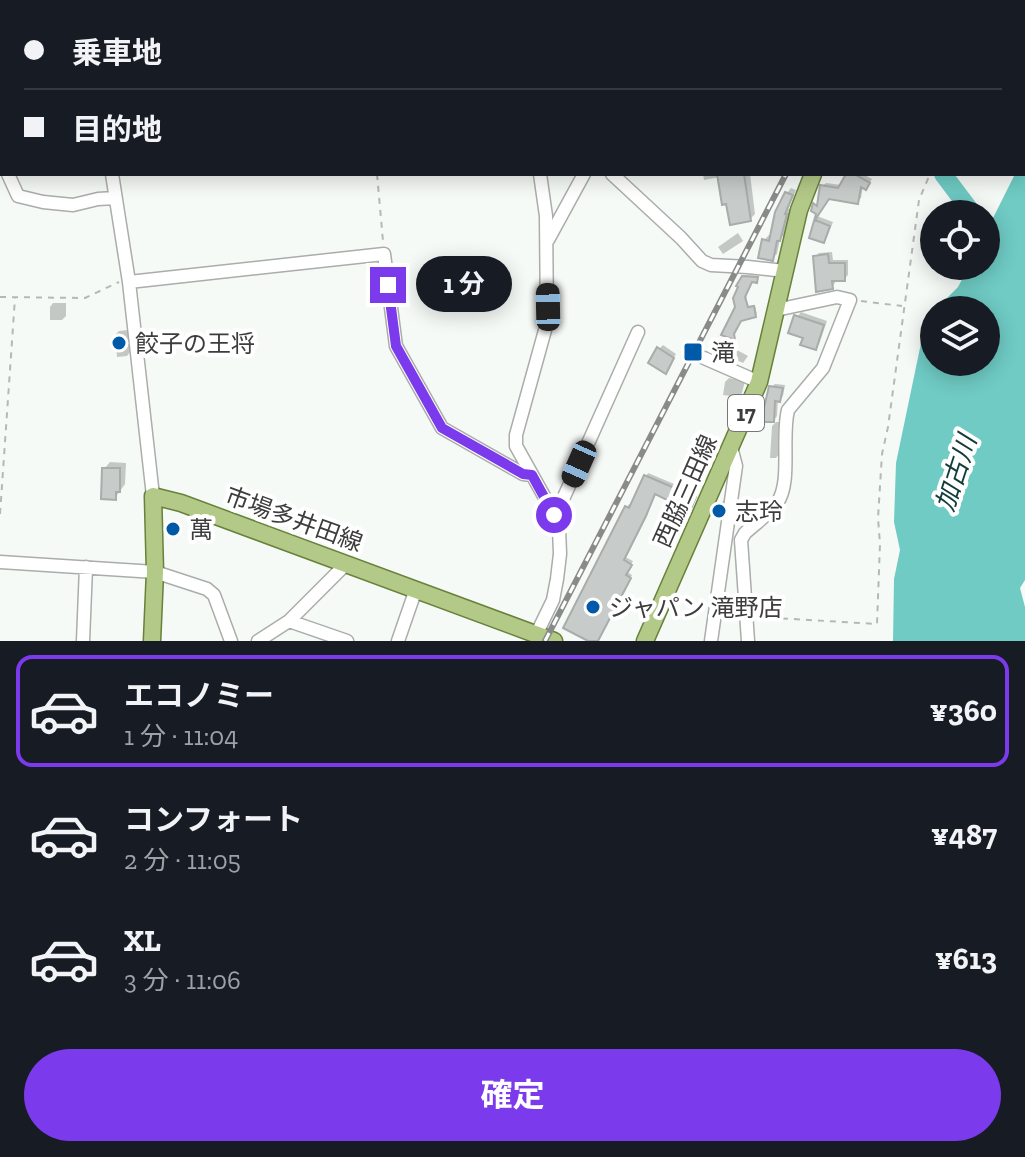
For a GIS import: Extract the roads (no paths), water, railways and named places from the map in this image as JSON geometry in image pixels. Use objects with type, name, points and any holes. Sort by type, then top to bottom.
[{"type":"main road","name":"西脇三田線","points":[[645,641],[759,382],[799,210],[812,176]]},
{"type":"main road","name":"市場多井田線","points":[[153,496],[181,503],[347,563],[554,641]]},
{"type":"main road","points":[[152,641],[155,572],[153,496]]},
{"type":"street","points":[[9,176],[18,196],[31,199],[73,205],[115,198]]},
{"type":"street","points":[[112,176],[128,280],[153,496]]},
{"type":"street","points":[[536,635],[553,600],[559,528],[516,446],[516,435],[547,323],[546,216],[540,176]]},
{"type":"street","points":[[546,243],[583,176]]},
{"type":"street","points":[[614,176],[702,261],[711,265],[785,271]]},
{"type":"street","points":[[128,280],[384,254],[396,346],[442,428],[523,474],[532,475]]},
{"type":"street","points":[[748,641],[741,540],[778,503],[786,481],[784,451],[788,410],[823,368],[850,300],[837,297],[776,310]]},
{"type":"street","points":[[555,517],[638,332]]},
{"type":"street","points":[[704,358],[759,382]]},
{"type":"street","points":[[711,641],[736,466],[731,447]]},
{"type":"street","points":[[0,562],[155,572],[207,589],[214,595],[231,641]]},
{"type":"street","points":[[258,641],[289,621],[347,563]]},
{"type":"street","points":[[83,641],[86,567]]},
{"type":"street","points":[[398,641],[416,589]]},
{"type":"street","points":[[289,621],[347,641]]},
{"type":"water","name":"加古川","points":[[1014,176],[1025,176],[1025,580],[1020,588],[1025,607],[1025,641],[893,641],[894,579],[900,550],[894,522],[896,463],[920,348],[920,376],[1000,376],[1000,296],[949,296],[962,280],[1000,280],[1000,204]]},
{"type":"waterway","points":[[944,176],[962,200]]},
{"type":"railway","points":[[545,641],[785,176]]},
{"type":"place","name":"餃子の王将","points":[[119,343]]},
{"type":"place","name":"滝","points":[[693,352]]},
{"type":"place","name":"志玲","points":[[719,511]]},
{"type":"place","name":"萬","points":[[173,529]]},
{"type":"place","name":"ジャパン 滝野店","points":[[593,607]]}]
